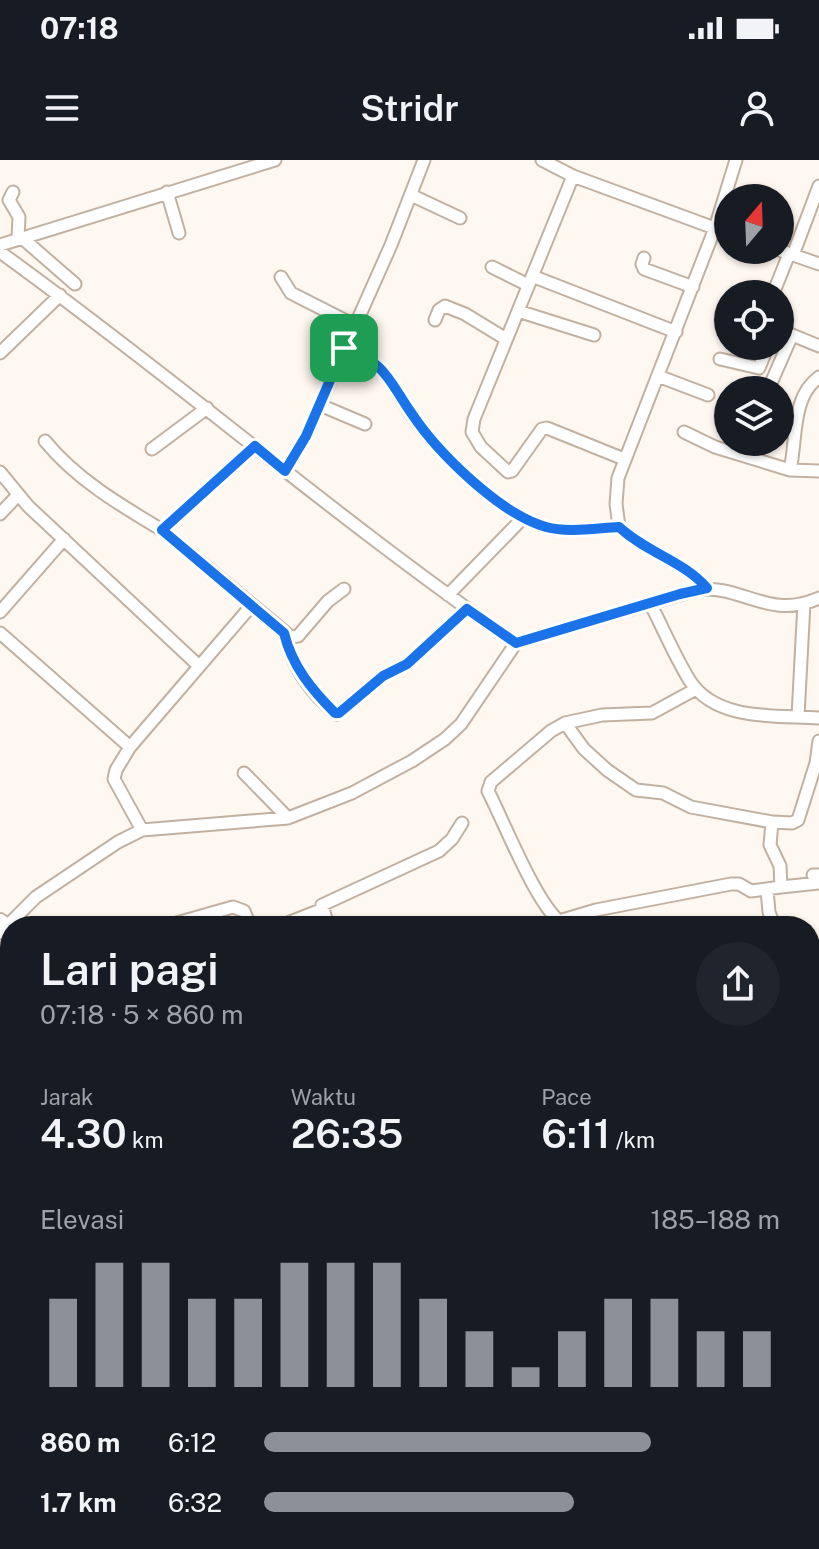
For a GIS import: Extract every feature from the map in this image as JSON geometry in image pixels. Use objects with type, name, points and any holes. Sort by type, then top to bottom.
[{"type":"street","points":[[0,245],[275,160]]},
{"type":"street","points":[[285,471],[320,405],[424,160]]},
{"type":"street","points":[[542,160],[573,176],[714,228]]},
{"type":"street","points":[[729,184],[736,160]]},
{"type":"street","points":[[573,176],[471,428],[474,438],[489,455],[511,473],[542,429],[547,428],[624,459]]},
{"type":"street","points":[[794,238],[819,186]]},
{"type":"street","points":[[13,192],[9,200],[19,219],[20,237],[75,284]]},
{"type":"street","points":[[167,192],[179,233]]},
{"type":"street","points":[[411,195],[460,218]]},
{"type":"street","points":[[714,231],[624,459],[618,478],[616,504],[619,527],[639,545],[687,569],[707,588],[774,606],[819,598]]},
{"type":"street","points":[[0,252],[448,595],[516,643]]},
{"type":"street","points":[[794,255],[819,264]]},
{"type":"street","points":[[644,258],[642,264],[645,269],[693,287]]},
{"type":"street","points":[[492,267],[676,332]]},
{"type":"street","points":[[281,277],[291,293],[354,325]]},
{"type":"street","points":[[0,353],[60,295]]},
{"type":"street","points":[[435,320],[439,310],[445,306],[465,314],[506,339]]},
{"type":"street","points":[[518,311],[594,335]]},
{"type":"street","points":[[794,336],[819,346]]},
{"type":"street","points":[[344,348],[380,366],[439,450],[483,489],[523,518],[548,528],[619,527]]},
{"type":"street","points":[[724,360],[758,369],[762,360]]},
{"type":"street","points":[[658,376],[708,395]]},
{"type":"street","points":[[790,470],[795,426],[808,388],[819,377]]},
{"type":"street","points":[[320,405],[365,424]]},
{"type":"street","points":[[152,449],[207,408]]},
{"type":"street","points":[[684,432],[714,446]]},
{"type":"street","points":[[45,441],[57,456],[101,491],[162,530],[284,633],[298,636],[328,601],[344,589]]},
{"type":"street","points":[[162,530],[255,446]]},
{"type":"street","points":[[743,456],[790,470],[819,471]]},
{"type":"street","points":[[0,472],[18,495],[199,666]]},
{"type":"street","points":[[0,514],[18,495]]},
{"type":"street","points":[[448,595],[523,518]]},
{"type":"street","points":[[0,612],[64,539]]},
{"type":"street","points":[[17,916],[56,883],[142,830],[288,818],[352,793],[412,761],[445,739],[474,706],[516,643],[707,588]]},
{"type":"street","points":[[650,603],[696,689],[739,712],[819,718]]},
{"type":"street","points":[[798,716],[804,603]]},
{"type":"street","points":[[142,830],[114,779],[116,770],[130,747],[252,605]]},
{"type":"street","points":[[284,633],[288,649],[301,674],[337,714],[383,676],[407,664],[467,609]]},
{"type":"street","points":[[0,633],[130,747]]},
{"type":"street","points":[[555,916],[531,878],[487,788],[551,731],[565,723],[602,715],[652,713],[696,689]]},
{"type":"street","points":[[565,723],[595,760],[636,790],[660,792],[691,807],[772,822],[792,823],[798,820],[816,763],[819,741]]},
{"type":"street","points":[[244,773],[288,818]]},
{"type":"street","points":[[772,822],[770,845],[780,866],[781,887]]},
{"type":"street","points":[[325,916],[322,905],[439,851],[452,839],[462,823]]},
{"type":"street","points":[[577,916],[736,883],[751,891],[767,890],[817,877]]},
{"type":"street","points":[[767,890],[770,916]]},
{"type":"street","points":[[201,916],[233,907],[244,911],[246,916]]},
{"type":"street","points":[[305,916],[323,909]]},
{"type":"route","points":[[344,348],[380,366],[439,450],[483,489],[523,518],[548,528],[619,527],[639,545],[687,569],[707,588],[516,643],[467,609],[407,664],[383,676],[339,713],[335,713],[301,674],[288,649],[284,633],[162,530],[255,446],[285,471],[306,436],[344,348]]}]
